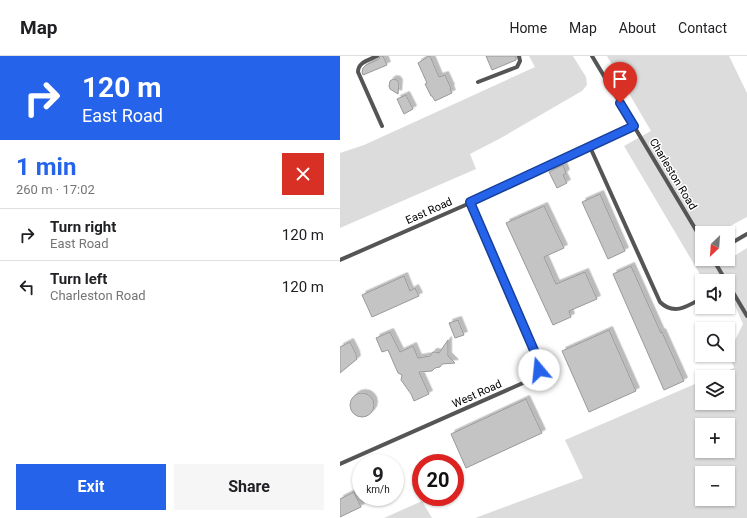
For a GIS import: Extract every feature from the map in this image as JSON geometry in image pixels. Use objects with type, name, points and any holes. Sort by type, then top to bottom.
[{"type":"lane","points":[[377,56],[359,65],[358,72],[382,126]]},
{"type":"lane","points":[[478,82],[517,67],[520,61],[519,56]]},
{"type":"lane","name":"Charleston Road","points":[[592,56],[695,228]]},
{"type":"lane","name":"East Road","points":[[340,260],[634,126]]},
{"type":"lane","points":[[590,147],[660,302],[666,307],[680,309],[695,302]]},
{"type":"lane","name":"West Road","points":[[340,464],[532,379],[538,374],[539,362],[470,202]]},
{"type":"lane","points":[[735,241],[747,234]]},
{"type":"lane","points":[[735,296],[747,316]]},
{"type":"shaded area","points":[[529,56],[573,56],[586,77],[587,85],[582,91],[470,154],[476,169],[340,228],[340,153],[364,145],[535,67]]},
{"type":"shaded area","points":[[607,56],[729,56],[747,93],[747,217],[730,226],[695,226],[695,266],[624,146],[651,131]]},
{"type":"shaded area","points":[[747,248],[747,518],[475,518],[583,478],[565,440],[695,384],[695,410],[735,410],[735,370],[729,370],[734,368],[732,362],[735,362],[735,340],[743,324],[735,305],[735,274],[700,274],[695,266],[735,266],[735,255]]},
{"type":"shaded area","points":[[412,505],[425,506],[432,518],[384,518]]},
{"type":"building","points":[[380,56],[383,56],[387,65],[363,75],[363,68],[379,59]]},
{"type":"building","points":[[429,56],[439,77],[445,75],[452,93],[435,101],[425,84],[427,83],[418,63]]},
{"type":"building","points":[[486,56],[516,56],[516,60],[492,70]]},
{"type":"building","points":[[393,79],[397,80],[399,83],[398,94],[390,89],[389,86],[390,81]]},
{"type":"building","points":[[406,95],[413,109],[404,114],[397,99]]},
{"type":"building","points":[[563,165],[566,173],[563,175],[567,183],[557,188],[549,172]]},
{"type":"building","points":[[600,194],[625,251],[608,259],[582,202]]},
{"type":"building","points":[[544,206],[564,248],[544,257],[556,284],[585,272],[597,299],[569,311],[571,317],[553,325],[506,223]]},
{"type":"building","points":[[631,266],[684,381],[664,390],[613,274]]},
{"type":"building","points":[[404,276],[410,291],[415,288],[419,296],[372,317],[362,295]]},
{"type":"building","points":[[458,320],[464,335],[455,338],[449,323]]},
{"type":"building","points":[[609,330],[636,391],[589,412],[562,351]]},
{"type":"building","points":[[390,332],[400,352],[413,346],[418,358],[430,356],[433,352],[439,353],[448,340],[448,356],[455,363],[442,364],[440,367],[435,368],[432,371],[419,372],[429,394],[414,401],[401,380],[402,375],[398,373],[388,350],[382,352],[376,338]]},
{"type":"building","points":[[350,342],[357,359],[340,373],[340,347]]},
{"type":"building","points":[[362,393],[370,397],[374,405],[370,413],[362,417],[354,413],[350,405],[354,397]]},
{"type":"building","points":[[526,399],[542,433],[466,468],[464,463],[464,454],[460,454],[451,434]]},
{"type":"building","points":[[352,493],[352,506],[361,507],[340,517],[340,499]]},
{"type":"route","points":[[539,370],[539,362],[470,202],[634,126],[620,103]]}]
